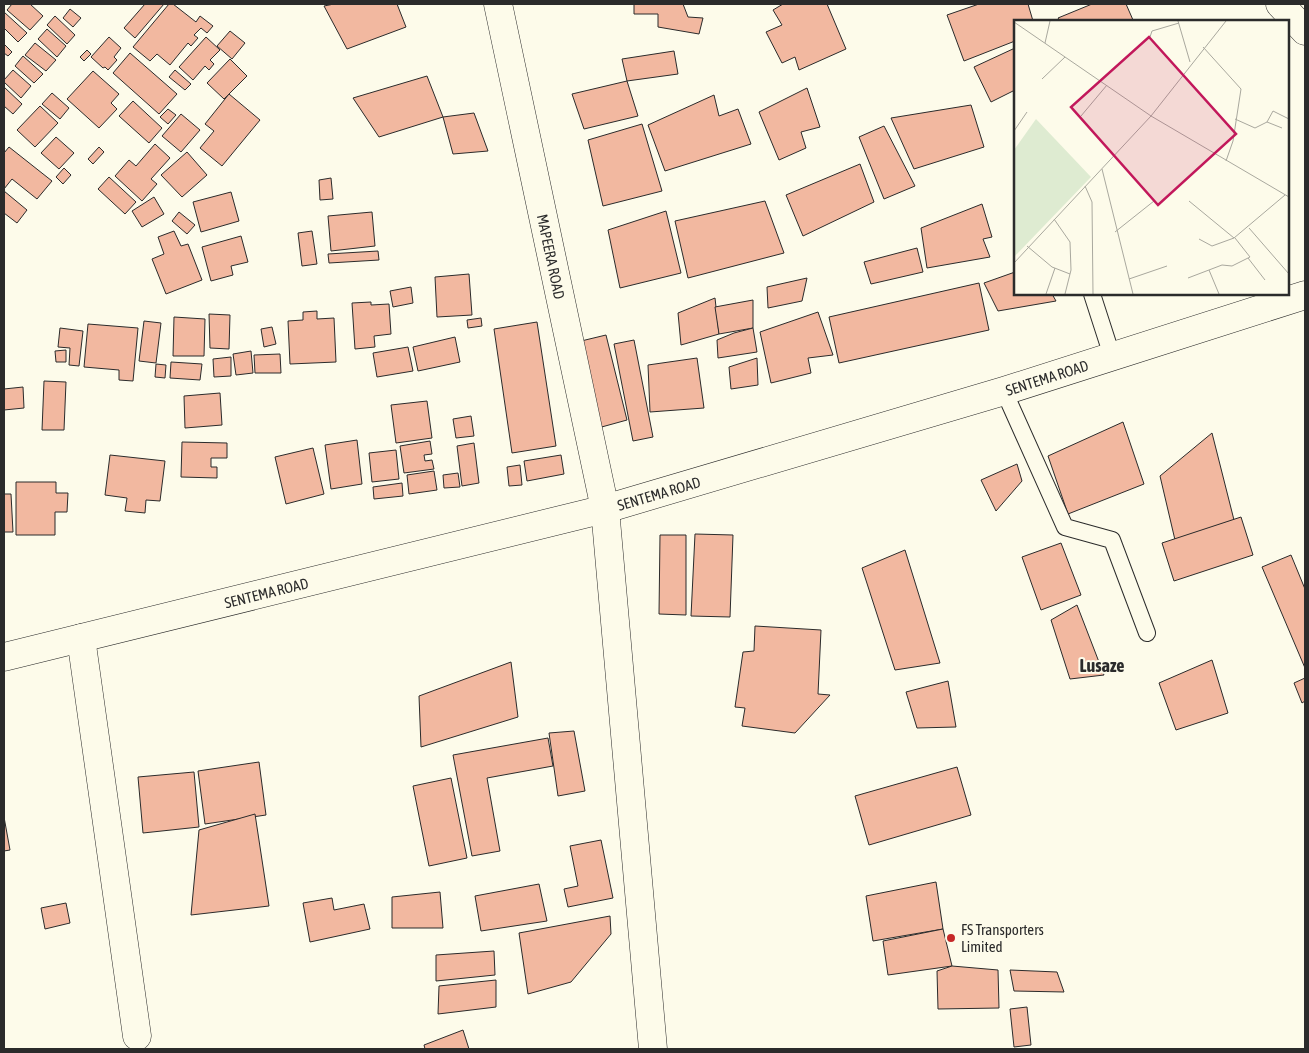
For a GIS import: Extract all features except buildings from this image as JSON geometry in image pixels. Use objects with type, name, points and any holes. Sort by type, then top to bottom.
[{"type":"street","name":"MAPEERA ROAD","points":[[498,4],[605,509],[653,1049]]},
{"type":"street","points":[[1280,4],[1305,31]]},
{"type":"street","name":"SENTEMA ROAD","points":[[4,657],[605,509],[1004,391],[1305,295]]},
{"type":"street","points":[[81,638],[137,1036]]},
{"type":"lane","points":[[1092,295],[1112,356]]},
{"type":"lane","points":[[1004,391],[1065,527],[1112,540],[1147,633]]},
{"type":"place","name":"FS Transporters Limited","points":[[951,938]]},
{"type":"district","name":"Lusaze","points":[[1102,665]]}]
